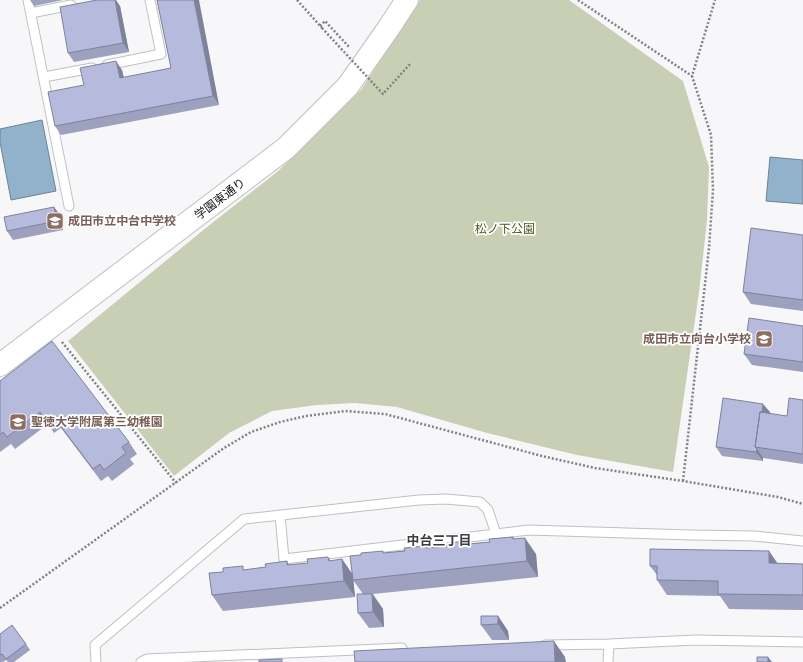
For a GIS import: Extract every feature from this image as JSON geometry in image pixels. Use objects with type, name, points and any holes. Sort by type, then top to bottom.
[{"type":"street","name":"学園東通り","points":[[0,365],[286,148],[348,86],[388,30],[407,0]]},
{"type":"lane","points":[[28,0],[69,206]]},
{"type":"lane","points":[[44,77],[161,54],[150,0]]},
{"type":"lane","points":[[31,13],[84,3]]},
{"type":"lane","points":[[96,662],[95,644],[244,518],[419,500],[446,499],[480,502],[488,510],[496,534]]},
{"type":"lane","points":[[280,515],[284,559],[529,530],[754,536],[803,542]]},
{"type":"lane","points":[[539,645],[609,644],[696,640],[803,642]]},
{"type":"lane","points":[[608,662],[609,644]]},
{"type":"lane","points":[[141,662],[147,660],[402,648]]},
{"type":"path","points":[[296,0],[383,94],[411,63]]},
{"type":"path","points":[[578,0],[692,76]]},
{"type":"path","points":[[683,481],[709,248],[713,190],[711,135],[692,76],[715,0]]},
{"type":"path","points":[[321,27],[325,21],[354,53]]},
{"type":"path","points":[[61,341],[176,483]]},
{"type":"path","points":[[0,608],[224,448],[251,432],[280,422],[306,416],[345,411],[384,414],[542,456],[595,468],[778,497],[803,504]]},
{"type":"green space","name":"松ノ下公園","points":[[420,0],[569,0],[683,81],[709,167],[707,221],[699,292],[673,472],[577,455],[487,433],[397,407],[355,403],[317,405],[272,411],[229,433],[174,476],[68,341],[207,227],[277,172],[361,90]]},
{"type":"water","points":[[42,120],[56,191],[11,200],[0,142],[0,129]]},
{"type":"water","points":[[770,157],[803,160],[803,204],[766,201]]},
{"type":"building","points":[[97,0],[115,0],[123,43],[68,53],[60,7]]},
{"type":"building","points":[[157,0],[194,0],[213,96],[55,126],[48,92],[84,85],[80,68],[116,61],[120,78],[171,68]]},
{"type":"building","points":[[54,207],[57,221],[7,231],[4,217]]},
{"type":"building","points":[[751,228],[803,235],[803,300],[743,292]]},
{"type":"building","points":[[749,318],[803,326],[803,362],[744,354]]},
{"type":"building","points":[[52,341],[129,442],[122,447],[126,453],[104,470],[100,464],[93,469],[53,416],[46,421],[40,412],[7,437],[3,432],[0,435],[0,381]]},
{"type":"building","points":[[723,398],[763,404],[762,412],[760,412],[755,447],[757,449],[756,452],[716,447]]},
{"type":"building","points":[[789,398],[803,400],[803,454],[755,447],[760,412],[787,416]]},
{"type":"building","points":[[513,537],[513,539],[525,538],[527,561],[353,580],[350,556],[361,555],[361,553],[405,551],[404,548],[447,546],[447,543],[468,541],[468,544],[490,542],[489,539]]},
{"type":"building","points":[[650,549],[769,551],[769,563],[803,564],[803,595],[718,594],[718,581],[657,580],[657,566],[650,566]]},
{"type":"building","points":[[328,557],[329,561],[342,559],[344,581],[212,595],[209,573],[223,572],[223,568],[243,566],[243,570],[266,567],[265,564],[287,561],[287,565],[308,563],[307,559]]},
{"type":"building","points":[[357,594],[372,594],[373,612],[358,613]]},
{"type":"building","points":[[481,616],[498,616],[498,624],[481,625]]},
{"type":"building","points":[[12,625],[26,644],[6,659],[2,654],[0,655],[0,634]]},
{"type":"building","points":[[554,641],[555,662],[355,662],[354,651]]},
{"type":"building","points":[[757,657],[768,657],[768,662],[757,662]]},
{"type":"building","points":[[282,659],[282,662],[259,662],[259,660]]},
{"type":"place","name":"成田市立中台中学校","points":[[55,221]]},
{"type":"place","name":"成田市立向台小学校","points":[[764,339]]},
{"type":"place","name":"聖徳大学附属第三幼稚園","points":[[18,422]]},
{"type":"district","name":"中台三丁目","points":[[439,540]]}]
